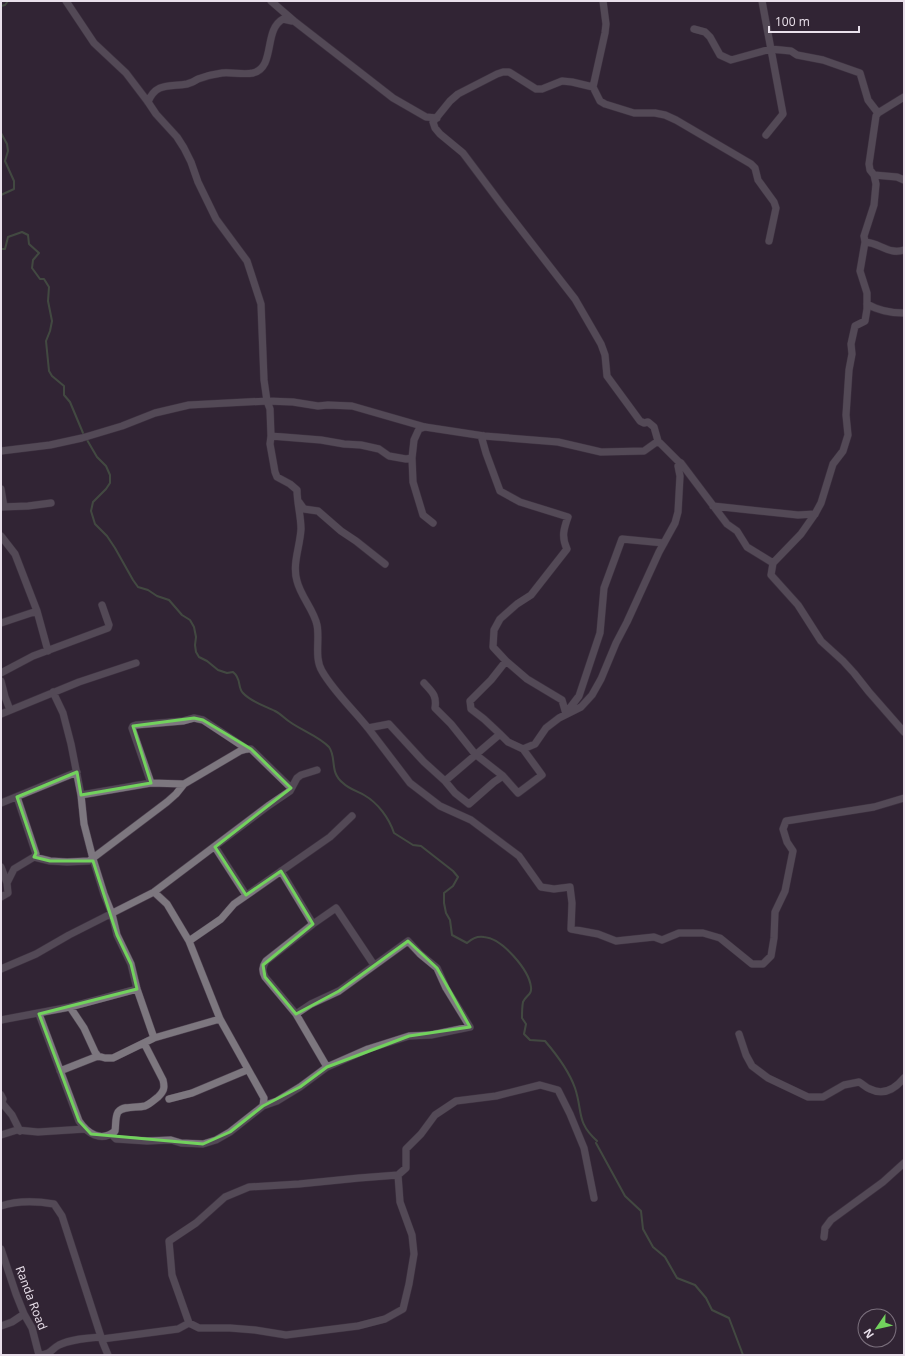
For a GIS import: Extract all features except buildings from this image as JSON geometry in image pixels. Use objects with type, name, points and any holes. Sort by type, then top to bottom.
[{"type":"street","points":[[66,1],[94,43],[126,73],[156,114],[177,137],[191,162],[198,182],[216,219],[247,261],[261,304],[264,380],[267,401],[270,409],[271,454],[277,477],[290,484],[297,490],[301,528],[296,559],[296,574],[301,592],[317,625],[319,664],[321,670],[343,700],[368,728],[410,783],[440,806],[471,820],[519,856],[541,887],[554,889],[570,887],[572,903],[571,929],[598,934],[616,941],[654,937],[662,940],[679,933],[703,933],[720,938],[752,964],[763,964],[771,956],[774,938],[775,912],[785,891],[793,851],[787,842],[783,829],[786,821],[874,807],[904,798]]},
{"type":"street","points":[[271,1],[294,21],[393,98],[426,117],[437,118]]},
{"type":"street","points":[[603,1],[606,24],[605,33],[593,87],[600,101],[634,113],[655,113],[665,115],[751,164],[755,168],[758,180],[774,202],[776,208],[769,241]]},
{"type":"street","points":[[762,1],[783,114],[766,135]]},
{"type":"street","points":[[148,102],[153,92],[167,85],[188,84],[210,74],[224,72],[248,74],[255,72],[261,68],[266,61],[270,38],[279,21],[283,19],[294,21]]},
{"type":"street","points":[[694,29],[704,32],[710,37],[720,55],[731,60],[771,49],[791,51],[797,55],[823,60],[860,73],[868,100],[878,113]]},
{"type":"street","points":[[593,87],[562,81],[542,89],[536,89],[509,72],[503,72],[458,94],[450,101],[433,122],[435,128],[440,134],[463,153],[575,299],[601,344],[605,355],[607,376],[640,421],[644,423],[648,422],[654,427],[658,440],[681,463],[727,524],[737,531],[747,548],[773,563]]},
{"type":"street","points":[[904,97],[878,113],[876,116],[869,164],[876,184],[875,197],[871,219],[864,236],[865,242],[860,271],[867,293],[867,304],[865,321],[855,326],[851,344],[852,354],[849,370],[846,415],[848,434],[843,451],[833,464],[816,514],[801,534],[773,563],[771,575],[798,604],[821,642],[843,661],[904,732]]},
{"type":"street","points":[[874,175],[904,180]]},
{"type":"street","points":[[865,242],[873,243],[892,252],[904,250]]},
{"type":"street","points":[[867,304],[890,313],[904,313]]},
{"type":"street","points":[[1,451],[82,438],[122,426],[155,413],[190,405],[267,401],[293,402],[318,406],[328,404],[352,406],[424,428],[484,436],[558,442],[601,452],[644,451],[658,440]]},
{"type":"street","points":[[424,428],[418,429],[414,440],[412,458],[413,482],[423,515],[433,523]]},
{"type":"street","points":[[271,436],[361,445],[379,450],[389,456],[406,460],[412,458]]},
{"type":"street","points":[[484,436],[482,439],[486,453],[500,491],[520,502],[568,517],[563,534],[563,541],[567,549],[531,595],[517,604],[500,619],[494,630],[493,647],[506,661],[527,679],[562,700],[566,714]]},
{"type":"street","points":[[523,749],[535,744],[546,728],[559,718],[581,707],[592,695],[601,679],[616,643],[659,552],[672,529],[678,512],[680,476],[678,466],[679,462]]},
{"type":"street","points":[[1,489],[2,507],[51,503]]},
{"type":"street","points":[[297,498],[304,509],[318,511],[341,531],[385,564]]},
{"type":"street","points":[[713,506],[798,515],[816,514]]},
{"type":"street","points":[[1,536],[16,554],[37,611],[48,651]]},
{"type":"street","points":[[566,714],[579,696],[600,633],[604,588],[622,538],[664,542]]},
{"type":"street","points":[[1,673],[32,656],[108,628],[109,625],[102,605]]},
{"type":"street","points":[[1,623],[37,611]]},
{"type":"street","points":[[424,683],[435,696],[435,708],[451,724],[475,754],[503,776],[518,793],[542,775],[523,749],[508,742],[471,709],[470,701],[506,661]]},
{"type":"street","points":[[1,714],[54,692],[136,663]]},
{"type":"street","points":[[1,681],[10,710]]},
{"type":"street","points":[[54,692],[63,713],[71,744],[77,772],[84,824],[93,859],[112,914],[117,935],[131,964],[137,989],[154,1038]]},
{"type":"street","points":[[150,783],[132,728],[133,726],[183,721],[194,718],[203,720],[247,748],[251,749],[292,788]]},
{"type":"street","points":[[368,728],[389,724],[424,762],[445,781],[455,793],[469,804],[503,776]]},
{"type":"street","points":[[445,781],[500,734]]},
{"type":"street","points":[[34,857],[50,861],[67,862],[89,861],[93,859],[167,802],[184,784],[247,748]]},
{"type":"street","points":[[1,969],[36,954],[69,935],[154,892],[268,806],[285,795],[290,791],[297,778],[301,775],[317,770]]},
{"type":"street","points":[[1,803],[77,772]]},
{"type":"street","points":[[80,795],[150,783],[184,784]]},
{"type":"street","points":[[7,883],[14,869],[34,857],[36,854],[17,797]]},
{"type":"street","points":[[189,941],[221,919],[229,908],[246,895],[330,837],[352,816]]},
{"type":"street","points":[[215,847],[246,895]]},
{"type":"street","points":[[1,867],[7,883],[8,893],[1,897]]},
{"type":"street","points":[[281,871],[313,924]]},
{"type":"street","points":[[154,892],[167,904],[189,941],[220,1019],[247,1070],[264,1098],[263,1106]]},
{"type":"street","points":[[327,1067],[296,1014],[265,977],[262,972],[263,965],[313,924],[336,908],[374,965]]},
{"type":"street","points":[[111,1134],[116,1139],[147,1141],[171,1140],[181,1143],[203,1144],[216,1140],[230,1132],[263,1106],[277,1101],[300,1087],[327,1067],[368,1049],[409,1036],[431,1035],[470,1027],[446,988],[436,968],[408,941],[339,991],[311,1004],[296,1014]]},
{"type":"street","points":[[1,1020],[70,1007],[137,989]]},
{"type":"street","points":[[70,1007],[84,1028],[98,1056]]},
{"type":"street","points":[[39,1014],[78,1121],[84,1129],[91,1134],[98,1136],[111,1134],[114,1131],[116,1116],[123,1109],[144,1106],[152,1102],[162,1092],[164,1087],[163,1080],[144,1043]]},
{"type":"street","points":[[60,1071],[98,1056],[113,1058],[154,1038],[220,1019]]},
{"type":"street","points":[[739,1034],[746,1055],[752,1066],[768,1078],[808,1097],[823,1097],[844,1085],[859,1082],[869,1089],[877,1092],[889,1091],[895,1088],[904,1078]]},
{"type":"street","points":[[169,1099],[192,1093],[247,1070]]},
{"type":"street","points":[[398,1176],[400,1202],[412,1235],[414,1254],[403,1309],[385,1319],[358,1326],[286,1335],[236,1328],[199,1328],[189,1323],[172,1275],[169,1241],[196,1223],[225,1197],[249,1187],[398,1176],[406,1168],[406,1149],[421,1134],[435,1115],[456,1101],[496,1096],[540,1085],[558,1090],[584,1148],[594,1198]]},
{"type":"street","points":[[1,1095],[3,1099],[1,1104],[12,1114],[20,1131]]},
{"type":"street","points":[[1,1135],[17,1130],[38,1132],[84,1129]]},
{"type":"street","points":[[824,1237],[825,1228],[831,1220],[903,1166]]},
{"type":"street","points":[[1,1206],[13,1202],[38,1202],[54,1204],[62,1216],[101,1338],[108,1355]]},
{"type":"street","name":"Randa Road","points":[[1,1249],[16,1294],[24,1314],[32,1328],[39,1355]]},
{"type":"street","points":[[1,1326],[12,1322],[24,1314]]},
{"type":"street","points":[[39,1355],[49,1354],[58,1346],[81,1339],[178,1329],[189,1323]]},
{"type":"highlighted area","points":[[194,718],[203,720],[251,749],[291,788],[215,847],[246,895],[281,871],[313,924],[263,965],[265,977],[296,1014],[339,991],[408,941],[437,968],[470,1027],[409,1036],[327,1067],[300,1087],[263,1106],[230,1132],[203,1144],[91,1134],[79,1121],[39,1014],[137,989],[131,964],[117,935],[93,861],[50,861],[34,857],[36,853],[17,797],[77,772],[81,795],[151,783],[133,726]]},
{"type":"waterway","points":[[1,6],[5,5],[8,1]]},
{"type":"waterway","points":[[1,133],[7,144],[8,151],[5,161],[14,181],[14,189],[1,195]]},
{"type":"waterway","points":[[1,249],[5,249],[8,237],[22,232],[28,235],[29,244],[39,253],[33,260],[32,268],[40,279],[44,279],[49,287],[48,301],[52,321],[46,341],[49,371],[52,376],[64,386],[64,395],[70,402],[83,433],[97,457],[106,466],[110,475],[110,483],[93,502],[91,511],[95,524],[107,536],[138,587],[169,600],[182,615],[190,620],[194,627],[196,652],[199,657],[207,661],[218,670],[227,673],[233,672],[238,677],[241,691],[246,696],[277,712],[294,725],[325,743],[329,747],[333,756],[336,774],[339,779],[348,787],[374,802],[386,816],[394,833],[413,845],[421,846],[453,871],[458,877],[453,886],[444,893],[444,903],[446,913],[450,920],[452,935],[467,943],[476,937],[491,939],[506,949],[520,964],[529,980],[531,987],[531,992],[523,1002],[522,1018],[526,1024],[524,1034],[530,1040],[545,1041],[562,1063],[575,1088],[583,1122],[590,1134],[597,1141]]},
{"type":"waterway","points":[[596,1143],[625,1196],[641,1211],[643,1229],[653,1247],[665,1257],[677,1278],[695,1285],[706,1298],[712,1310],[729,1318],[743,1355]]}]
